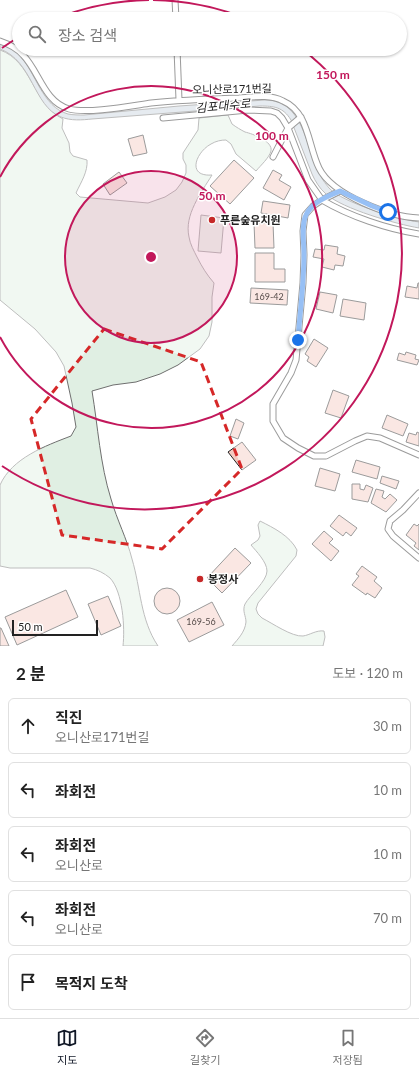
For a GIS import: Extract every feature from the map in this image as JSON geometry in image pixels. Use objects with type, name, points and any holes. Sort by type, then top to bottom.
[{"type":"lane","points":[[175,0],[176,12]]},
{"type":"lane","name":"오니산로171번길","points":[[0,41],[12,47]]},
{"type":"lane","name":"오니산로171번길","points":[[24,56],[53,99],[61,106],[68,109],[88,110],[179,100],[258,97],[274,98],[285,101],[294,108],[305,127],[319,168],[325,179],[339,192],[388,212],[419,218]]},
{"type":"lane","name":"오니산로171번길","points":[[177,56],[179,100]]},
{"type":"lane","points":[[163,118],[248,110],[271,111],[277,113],[288,127],[304,173],[310,183],[324,199],[341,210],[371,222],[419,234]]},
{"type":"lane","points":[[273,157],[288,127],[300,118]]},
{"type":"lane","points":[[339,192],[313,206],[306,215],[303,231],[303,283],[296,360],[291,373],[273,404],[273,421],[282,438],[314,456],[326,456],[356,440],[367,436],[380,438],[419,455]]},
{"type":"lane","points":[[419,493],[390,521],[388,529],[393,536],[419,558]]},
{"type":"highlighted area","points":[[104,329],[201,362],[242,469],[162,549],[62,535],[31,419]]},
{"type":"green space","points":[[0,50],[11,56],[19,63],[45,103],[53,112],[63,119],[62,128],[69,143],[70,152],[73,156],[87,160],[85,173],[76,193],[80,197],[148,203],[165,197],[176,190],[186,173],[183,153],[198,130],[199,118],[228,115],[232,124],[245,132],[262,138],[271,147],[269,156],[256,171],[236,154],[231,144],[226,140],[211,144],[201,152],[196,163],[196,168],[199,172],[204,175],[212,175],[194,204],[188,229],[191,245],[199,261],[214,283],[212,297],[212,322],[209,336],[200,349],[178,365],[160,374],[136,382],[113,385],[92,391],[107,486],[113,507],[130,552],[144,615],[152,636],[158,646],[123,646],[124,630],[118,592],[110,578],[101,572],[90,568],[10,568],[0,566],[0,485],[12,467],[21,460],[40,449],[71,436],[76,427],[64,366],[56,352],[35,329],[0,300]]},
{"type":"green space","points":[[201,215],[224,218],[221,253],[198,251]]},
{"type":"green space","points":[[260,521],[286,537],[297,550],[296,556],[258,603],[256,609],[258,614],[262,618],[282,629],[298,636],[324,631],[325,637],[323,646],[232,646],[241,635],[245,626],[245,604],[264,579],[267,571],[261,557],[251,545],[258,540],[260,536],[258,525]]},
{"type":"water","points":[[0,44],[10,48],[12,49],[12,56],[11,55],[0,49]]},
{"type":"water","name":"김포대수로","points":[[12,56],[20,56],[25,62],[40,88],[52,104],[59,110],[74,115],[265,100],[280,103],[290,110],[298,121],[321,176],[329,188],[336,194],[371,210],[398,218],[419,222],[419,228],[397,223],[357,210],[334,200],[326,194],[313,177],[291,120],[285,112],[278,108],[260,106],[73,120],[61,117],[44,103],[20,63]]},
{"type":"building","points":[[143,135],[147,153],[133,156],[128,139]]},
{"type":"building","points":[[234,160],[254,178],[230,204],[210,186]]},
{"type":"building","points":[[273,170],[282,175],[279,180],[291,187],[284,200],[263,188]]},
{"type":"building","points":[[119,172],[127,183],[110,195],[103,184]]},
{"type":"building","points":[[263,201],[290,205],[288,218],[261,213]]},
{"type":"building","points":[[254,223],[273,223],[274,248],[255,248]]},
{"type":"building","points":[[325,245],[338,247],[337,254],[345,256],[343,266],[335,265],[334,270],[322,267],[324,259],[313,257],[315,249],[324,250]]},
{"type":"building","points":[[255,253],[274,253],[274,269],[285,269],[285,282],[255,282]]},
{"type":"building","points":[[418,283],[419,299],[405,297],[407,286],[417,288]]},
{"type":"building","points":[[251,288],[288,290],[287,305],[250,303]]},
{"type":"building","points":[[320,292],[337,295],[333,313],[316,309]]},
{"type":"building","points":[[343,299],[366,303],[364,320],[340,316]]},
{"type":"building","points":[[314,339],[328,348],[316,367],[307,361],[309,357],[305,354]]},
{"type":"building","points":[[406,352],[416,355],[415,359],[419,360],[417,365],[397,360],[399,353],[405,355]]},
{"type":"building","points":[[333,390],[349,396],[341,418],[325,413]]},
{"type":"building","points":[[387,415],[408,424],[403,436],[382,428]]},
{"type":"building","points":[[236,419],[244,423],[238,439],[230,436]]},
{"type":"building","points":[[417,432],[419,433],[419,446],[406,442],[409,433],[416,435]]},
{"type":"building","points":[[242,442],[256,460],[242,470],[228,452]]},
{"type":"building","points":[[356,460],[380,467],[377,479],[352,472]]},
{"type":"building","points":[[320,468],[340,474],[335,491],[315,486]]},
{"type":"building","points":[[382,476],[399,481],[396,489],[380,483]]},
{"type":"building","points":[[352,484],[360,484],[360,489],[364,490],[366,485],[373,488],[368,502],[352,499]]},
{"type":"building","points":[[376,489],[384,491],[382,497],[385,499],[390,494],[397,500],[386,512],[371,503]]},
{"type":"building","points":[[339,515],[357,528],[351,536],[346,532],[343,536],[330,526]]},
{"type":"building","points":[[414,524],[417,526],[419,524],[419,550],[414,546],[416,543],[406,535]]},
{"type":"building","points":[[324,531],[333,539],[329,543],[339,551],[331,561],[312,544]]},
{"type":"building","points":[[235,548],[251,563],[222,593],[207,578]]},
{"type":"building","points":[[362,566],[377,577],[374,581],[382,588],[375,598],[367,593],[366,595],[352,585],[359,576],[356,574]]},
{"type":"building","points":[[167,588],[176,592],[180,601],[176,610],[167,614],[158,610],[154,601],[158,592]]},
{"type":"building","points":[[66,590],[78,617],[17,645],[5,617]]},
{"type":"building","points":[[108,596],[121,626],[101,635],[88,604]]},
{"type":"building","points":[[212,602],[224,625],[189,642],[177,620]]},
{"type":"building","points":[[1,628],[9,646],[0,646]]},
{"type":"place","name":"푸른숲유치원","points":[[212,220]]},
{"type":"place","name":"봉정사","points":[[200,579]]},
{"type":"route","points":[[298,340],[303,283],[303,231],[306,215],[313,206],[340,191],[388,212]]}]
